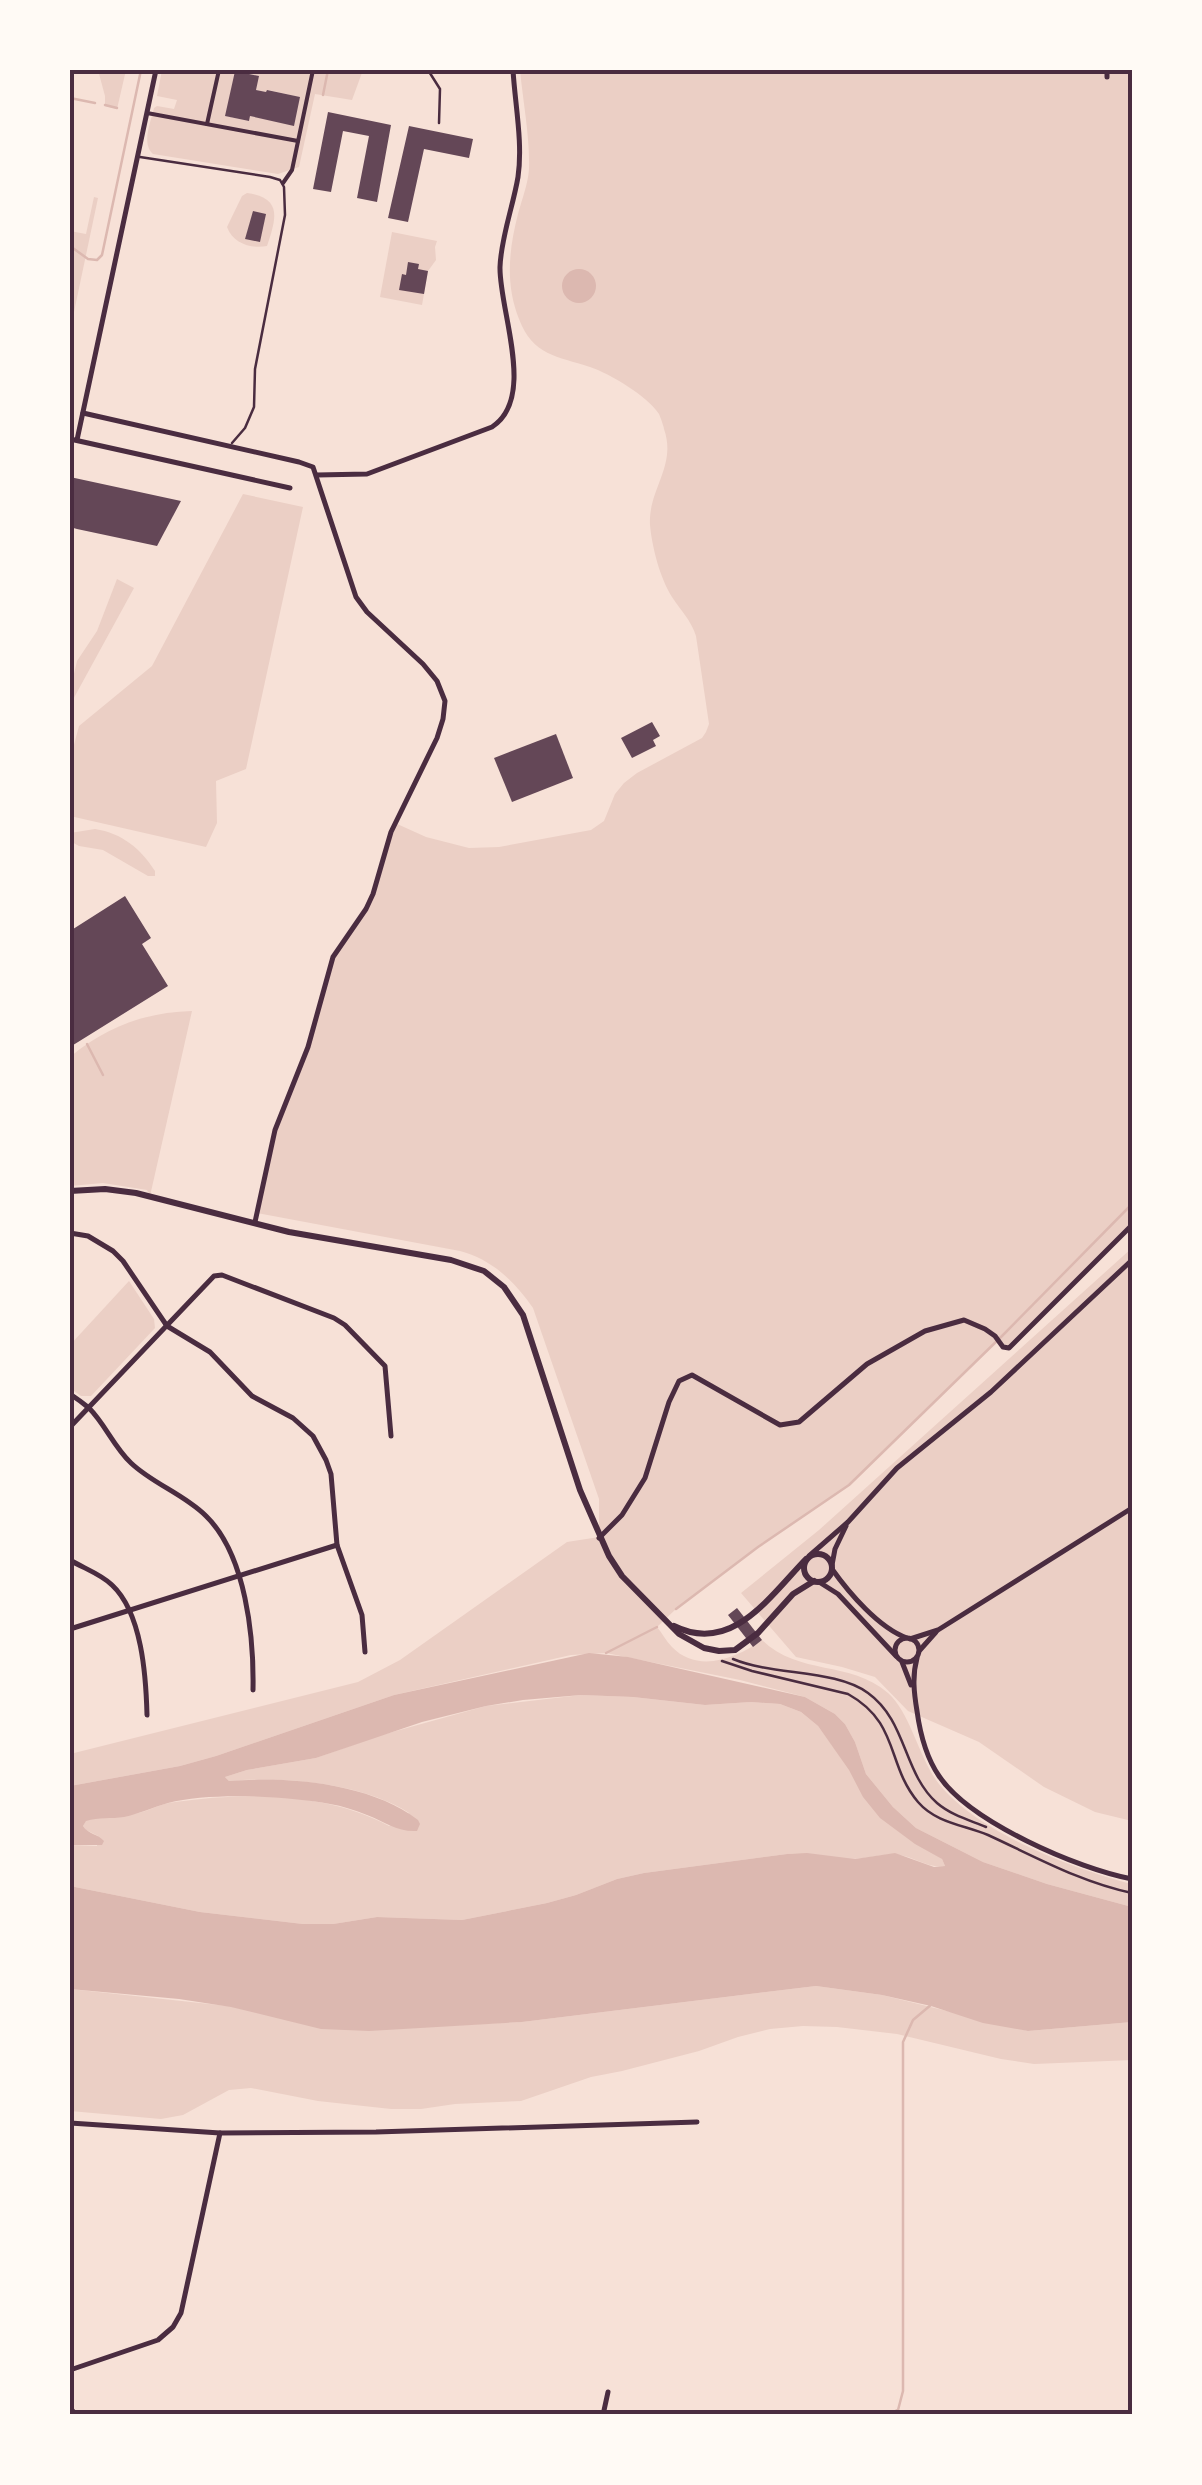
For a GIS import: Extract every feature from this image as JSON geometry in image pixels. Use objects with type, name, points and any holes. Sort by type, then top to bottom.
[{"type":"street","points":[[156,70],[83,413],[74,439],[290,488]]},
{"type":"street","points":[[208,124],[219,70]]},
{"type":"street","points":[[283,183],[292,170],[313,70]]},
{"type":"street","points":[[317,475],[360,475],[381,470],[485,430],[498,423],[508,410],[513,366],[500,262],[519,167],[512,70]]},
{"type":"street","points":[[147,113],[298,142]]},
{"type":"street","points":[[83,413],[313,467],[356,597],[431,672],[442,690],[441,729],[395,823],[366,909],[337,949],[328,969],[308,1047],[276,1130],[255,1224]]},
{"type":"street","points":[[70,1190],[136,1193],[312,1237],[458,1261],[499,1282],[525,1321],[580,1490],[618,1572],[679,1634],[697,1646],[735,1650],[753,1638],[793,1594],[828,1578],[835,1549],[848,1522]]},
{"type":"street","points":[[600,1538],[622,1515],[645,1478],[679,1382],[692,1376],[780,1424],[798,1422],[867,1364],[926,1331],[964,1320],[985,1329],[1003,1348],[1009,1348],[1132,1225]]},
{"type":"street","points":[[70,1233],[88,1236],[113,1251],[167,1326],[210,1352],[252,1396],[293,1418],[313,1436],[331,1474],[337,1545],[362,1616],[366,1652]]},
{"type":"street","points":[[665,1620],[691,1633],[709,1635],[722,1633],[753,1613],[848,1522],[897,1468],[990,1392],[1132,1260]]},
{"type":"street","points":[[70,1427],[214,1276],[222,1275],[346,1325],[385,1366],[391,1436]]},
{"type":"street","points":[[70,1394],[88,1408],[126,1459],[205,1514],[226,1546],[239,1576],[252,1639],[253,1690]]},
{"type":"street","points":[[914,1697],[918,1655],[938,1630],[1132,1508]]},
{"type":"street","points":[[70,1629],[337,1545]]},
{"type":"street","points":[[808,1558],[822,1554],[842,1583],[887,1628],[916,1643],[918,1655]]},
{"type":"street","points":[[808,1558],[804,1572],[838,1594],[899,1658],[909,1662],[918,1655]]},
{"type":"street","points":[[70,1560],[112,1584],[130,1610],[146,1675],[147,1715]]},
{"type":"street","points":[[938,1630],[897,1644],[922,1736],[932,1764],[947,1786],[972,1809],[1001,1827],[1070,1860],[1132,1879]]},
{"type":"street","points":[[70,2124],[220,2132],[376,2132],[697,2122]]},
{"type":"street","points":[[70,2370],[158,2340],[173,2327],[181,2313],[220,2132]]},
{"type":"street","points":[[603,2415],[608,2392]]},
{"type":"street","points":[[70,2408],[76,2415]]},
{"type":"lane","points":[[138,157],[270,177],[283,183],[285,214],[255,369],[254,406],[245,428],[229,446]]},
{"type":"path","points":[[428,70],[440,88],[439,123]]},
{"type":"path","points":[[721,1660],[752,1672],[848,1694],[880,1720],[911,1792],[930,1814],[1074,1876],[1132,1893]]},
{"type":"shaded area","points":[[98,70],[126,70],[117,109],[105,106]]},
{"type":"shaded area","points":[[162,70],[363,70],[352,100],[315,94],[299,167],[278,174],[153,154],[147,138],[154,108],[174,109],[177,100],[157,96]],"holes":[[[235,71],[258,76],[256,90],[299,97],[294,125],[250,116],[249,121],[226,116]]]},
{"type":"shaded area","points":[[520,70],[1132,70],[1132,1225],[1009,1348],[997,1341],[849,1485],[758,1547],[657,1627],[672,1647],[694,1660],[729,1657],[762,1640],[792,1659],[873,1683],[895,1701],[930,1770],[953,1798],[974,1816],[1026,1846],[1132,1884],[1132,1907],[983,1862],[916,1828],[866,1774],[845,1724],[805,1697],[606,1653],[571,1655],[394,1695],[216,1756],[70,1786],[70,1754],[358,1682],[400,1660],[567,1542],[599,1537],[599,1499],[533,1308],[510,1280],[483,1260],[460,1251],[257,1213],[275,1130],[308,1047],[333,958],[366,909],[395,823],[426,837],[469,848],[499,847],[591,830],[604,821],[624,783],[702,738],[709,724],[696,636],[664,581],[651,534],[653,500],[667,455],[659,414],[618,380],[539,348],[525,331],[515,306],[510,280],[511,253],[529,169]]},
{"type":"shaded area","points":[[247,193],[272,205],[274,219],[267,246],[244,244],[227,227]]},
{"type":"shaded area","points":[[94,197],[98,198],[70,331],[70,231],[86,234]]},
{"type":"shaded area","points":[[392,232],[437,241],[436,260],[428,271],[422,305],[380,297]]},
{"type":"shaded area","points":[[579,269],[591,274],[596,286],[591,298],[579,303],[567,298],[562,286],[567,274]]},
{"type":"shaded area","points":[[243,494],[303,507],[246,769],[216,781],[217,823],[206,847],[70,816],[70,760],[79,726],[152,666]]},
{"type":"shaded area","points":[[117,579],[134,588],[70,705],[77,661],[97,631]]},
{"type":"shaded area","points":[[95,829],[130,843],[150,863],[155,876],[148,876],[103,850],[70,841],[70,833]]},
{"type":"shaded area","points":[[192,1011],[150,1196],[147,1190],[103,1183],[70,1186],[70,1057],[127,1023],[159,1014]]},
{"type":"shaded area","points":[[1132,1248],[1132,1821],[1095,1812],[1044,1787],[979,1742],[908,1711],[875,1677],[796,1657],[741,1593],[819,1530]]},
{"type":"shaded area","points":[[129,1281],[154,1319],[155,1328],[91,1396],[81,1396],[70,1388],[70,1345]]},
{"type":"shaded area","points":[[589,1653],[628,1657],[805,1697],[845,1724],[866,1774],[916,1828],[983,1862],[1132,1907],[1132,2022],[1028,2031],[983,2023],[882,1995],[816,1986],[522,2022],[369,2031],[321,2029],[179,1999],[70,1989],[70,1886],[200,1912],[333,1924],[377,1917],[462,1920],[547,1903],[644,1873],[787,1854],[855,1859],[895,1853],[934,1867],[945,1866],[942,1859],[880,1818],[818,1726],[801,1712],[780,1704],[705,1705],[581,1695],[486,1706],[422,1722],[316,1758],[225,1777],[229,1781],[302,1781],[352,1790],[398,1807],[418,1820],[417,1831],[397,1828],[330,1804],[226,1796],[168,1803],[124,1817],[86,1821],[83,1826],[104,1841],[102,1845],[70,1845],[70,1786],[180,1766],[394,1695]]},
{"type":"shaded area","points":[[581,1695],[705,1705],[780,1704],[801,1712],[818,1726],[850,1770],[945,1866],[899,1855],[851,1859],[787,1854],[644,1873],[547,1903],[462,1920],[377,1917],[333,1924],[200,1912],[70,1886],[70,1845],[97,1846],[98,1836],[83,1826],[91,1818],[138,1813],[175,1802],[257,1796],[339,1806],[389,1826],[409,1813],[346,1788],[273,1780],[229,1781],[225,1777],[316,1758],[486,1706]]},
{"type":"shaded area","points":[[816,1986],[882,1995],[1028,2031],[1132,2022],[1132,2060],[1034,2064],[897,2034],[803,2026],[738,2037],[699,2051],[591,2077],[521,2101],[391,2109],[251,2088],[229,2090],[183,2115],[161,2119],[70,2111],[70,1989],[423,2027],[522,2022]]},
{"type":"building","points":[[235,71],[259,76],[256,90],[300,97],[294,126],[250,116],[249,121],[225,116]]},
{"type":"building","points":[[328,112],[391,125],[377,202],[357,198],[369,136],[343,131],[331,192],[313,189]]},
{"type":"building","points":[[409,126],[473,139],[469,158],[424,149],[408,222],[388,218]]},
{"type":"building","points":[[253,211],[266,214],[260,242],[245,239]]},
{"type":"building","points":[[408,262],[428,271],[424,294],[399,290]]},
{"type":"building","points":[[70,477],[181,501],[157,546],[77,529],[70,527]]},
{"type":"building","points":[[652,722],[660,736],[653,740],[656,746],[632,758],[621,738]]},
{"type":"building","points":[[556,734],[573,778],[512,802],[494,758]]},
{"type":"building","points":[[125,896],[151,938],[142,944],[168,986],[70,1047],[70,931]]},
{"type":"building","points":[[737,1608],[762,1640],[753,1647],[728,1615]]},
{"type":"waterway","points":[[70,246],[88,259],[97,260],[102,255],[141,70]]},
{"type":"waterway","points":[[323,95],[328,70]]},
{"type":"waterway","points":[[70,98],[95,103]]},
{"type":"waterway","points":[[105,105],[117,108]]},
{"type":"waterway","points":[[87,1044],[103,1075]]},
{"type":"waterway","points":[[70,1099],[71,1103]]},
{"type":"waterway","points":[[676,1609],[849,1485],[1132,1204]]},
{"type":"waterway","points":[[606,1653],[657,1627]]},
{"type":"waterway","points":[[887,2415],[898,2410],[903,2391],[903,2042],[913,2020],[932,2004]]}]
